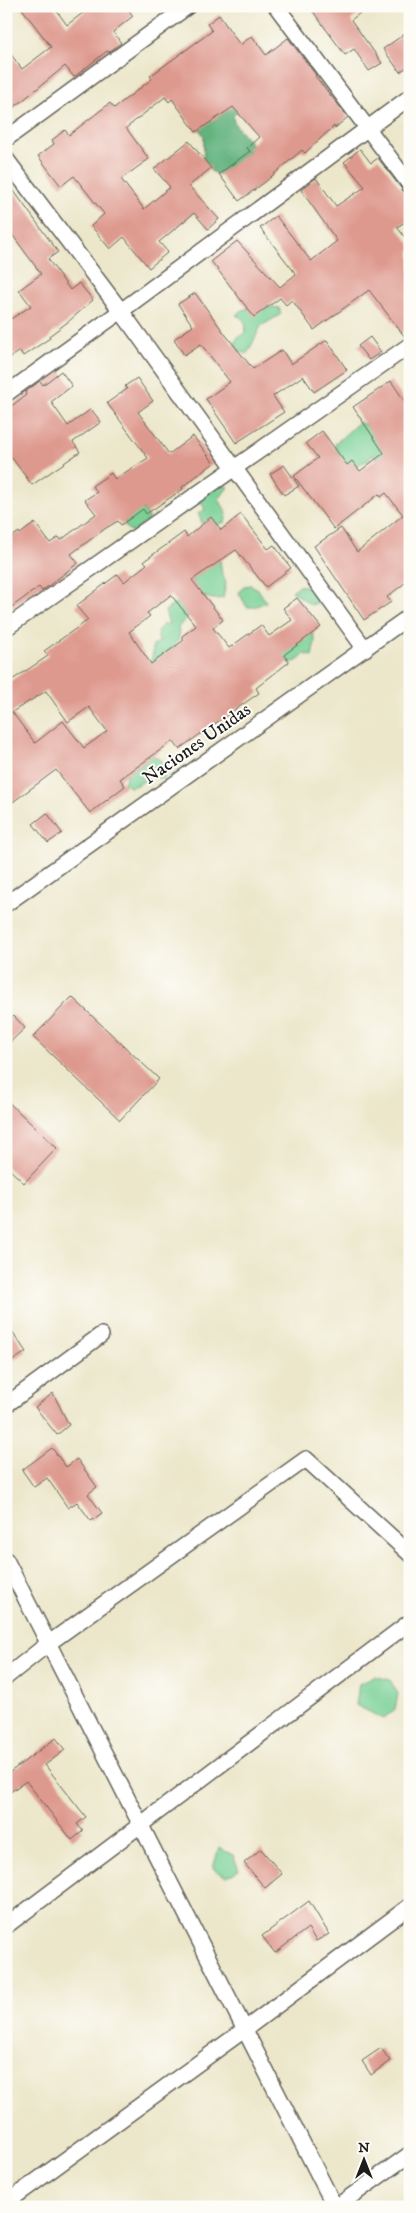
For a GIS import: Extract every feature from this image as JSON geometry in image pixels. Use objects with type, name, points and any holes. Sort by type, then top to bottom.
[{"type":"street","points":[[6,138],[188,6]]},
{"type":"street","points":[[276,6],[410,185]]},
{"type":"street","points":[[6,394],[410,97]]},
{"type":"street","points":[[6,159],[121,311],[235,467],[364,649]]},
{"type":"street","points":[[6,628],[410,345]]},
{"type":"street","name":"Naciones Unidas","points":[[6,904],[410,616]]},
{"type":"street","points":[[6,1404],[101,1334]]},
{"type":"street","points":[[6,1677],[49,1643],[306,1459],[410,1554]]},
{"type":"street","points":[[6,1560],[244,2030],[336,2207],[410,2154]]},
{"type":"street","points":[[6,1926],[410,1622]]},
{"type":"street","points":[[6,2203],[244,2030],[410,1906]]},
{"type":"green space","points":[[190,79],[241,110],[233,115],[234,123],[251,143],[251,152],[226,174],[216,174],[208,169],[203,162],[204,136],[199,129]]},
{"type":"green space","points":[[248,308],[279,308],[281,314],[261,326],[247,354],[239,351],[235,344],[238,337],[245,333],[246,327],[245,322],[236,315]]},
{"type":"green space","points":[[359,422],[373,429],[400,428],[379,463],[373,454],[369,460],[354,466],[340,460],[335,444]]},
{"type":"green space","points":[[220,484],[228,487],[219,499],[227,514],[225,522],[217,525],[202,523],[198,513],[205,510],[202,503],[202,495]]},
{"type":"green space","points":[[140,505],[149,519],[133,532],[126,528],[124,519]]},
{"type":"green space","points":[[220,560],[222,575],[226,582],[223,598],[212,599],[200,595],[194,590],[193,575]]},
{"type":"green space","points":[[251,585],[258,589],[266,602],[254,607],[247,607],[239,593],[244,586]]},
{"type":"green space","points":[[299,586],[308,586],[316,590],[320,594],[319,602],[311,605],[292,591]]},
{"type":"green space","points":[[177,602],[188,615],[178,628],[178,640],[171,651],[149,668],[153,646],[159,642],[157,631],[163,625],[169,624],[165,611]]},
{"type":"green space","points":[[313,633],[315,641],[312,656],[305,654],[296,661],[285,661],[282,653],[292,643],[299,645],[303,639]]},
{"type":"green space","points":[[152,755],[165,763],[167,772],[164,779],[152,778],[130,787],[124,783],[129,767],[141,766]]},
{"type":"green space","points":[[374,1676],[390,1680],[398,1694],[395,1709],[383,1719],[356,1705],[359,1684]]},
{"type":"green space","points":[[219,1848],[233,1855],[239,1870],[226,1877],[213,1868]]},
{"type":"building","points":[[20,6],[53,6],[67,25],[92,6],[126,6],[133,16],[113,32],[121,43],[109,52],[107,51],[74,77],[65,66],[6,114],[6,48],[22,69],[51,47]]},
{"type":"building","points":[[309,6],[369,6],[351,20],[382,63],[369,71],[354,49],[345,55]]},
{"type":"building","points":[[219,15],[240,45],[252,36],[266,55],[288,38],[348,117],[335,128],[334,126],[305,153],[302,150],[265,182],[239,201],[219,174],[250,151],[247,148],[259,137],[233,107],[196,132],[172,99],[169,102],[165,97],[126,128],[149,159],[121,179],[144,209],[170,187],[154,169],[189,141],[211,168],[189,186],[219,219],[208,229],[194,213],[159,242],[168,252],[149,268],[124,237],[110,249],[91,226],[104,214],[74,176],[61,186],[38,156],[54,144],[52,140],[65,130],[69,135],[110,103],[114,108],[152,79],[150,76],[212,31],[207,24]]},
{"type":"building","points":[[410,30],[410,65],[400,72],[383,49]]},
{"type":"building","points":[[360,149],[371,163],[378,158],[410,200],[410,219],[397,227],[410,244],[410,336],[405,337],[369,290],[314,330],[292,300],[286,305],[280,298],[254,317],[211,261],[237,241],[280,287],[296,274],[260,228],[276,216],[311,261],[337,241],[301,190],[316,178],[336,206],[365,187],[344,162]]},
{"type":"building","points":[[6,180],[58,252],[48,259],[70,290],[79,283],[93,300],[49,336],[50,338],[23,356],[20,351],[6,361],[6,322],[31,306],[19,290],[41,274],[6,226]]},
{"type":"building","points":[[195,293],[253,369],[282,350],[291,364],[327,340],[347,370],[314,392],[303,376],[273,396],[284,412],[236,443],[206,399],[230,382],[201,344],[184,355],[174,339],[193,326],[178,304]]},
{"type":"building","points":[[370,337],[381,352],[369,360],[358,346]]},
{"type":"building","points":[[61,371],[72,386],[51,402],[68,426],[91,409],[101,422],[73,442],[80,452],[32,485],[6,450],[6,410],[26,395],[25,392],[40,381],[43,385]]},
{"type":"building","points":[[137,378],[153,401],[138,412],[169,454],[193,436],[214,463],[182,487],[183,489],[146,514],[143,509],[121,525],[118,521],[106,528],[71,554],[78,563],[42,591],[39,587],[6,611],[6,541],[35,523],[50,543],[59,537],[61,540],[96,514],[85,500],[97,492],[92,486],[111,473],[115,479],[148,458],[107,403],[127,389],[125,386]]},
{"type":"building","points":[[391,381],[410,409],[410,579],[387,597],[391,602],[364,620],[314,546],[341,528],[357,552],[403,515],[386,493],[381,497],[379,494],[334,529],[294,476],[318,458],[306,443],[322,431],[347,465],[352,461],[360,471],[384,453],[353,407]]},
{"type":"building","points":[[284,465],[299,486],[284,495],[270,474]]},
{"type":"building","points":[[241,514],[268,549],[274,545],[291,568],[266,587],[236,550],[192,580],[223,620],[213,628],[229,648],[261,625],[269,636],[292,620],[283,608],[297,598],[321,627],[284,655],[289,662],[256,688],[259,693],[179,749],[173,741],[120,779],[125,786],[90,813],[56,770],[6,807],[6,684],[48,656],[44,651],[88,620],[76,606],[118,574],[124,582],[147,564],[144,561],[184,532],[187,537],[211,517],[221,530]],"holes":[[[171,595],[196,626],[182,636],[184,640],[151,664],[129,632],[150,616],[147,613]],[[46,691],[68,722],[89,707],[107,731],[84,748],[63,721],[35,743],[12,712]]]},
{"type":"building","points":[[47,813],[62,833],[48,843],[33,824]]},
{"type":"building","points":[[72,997],[159,1079],[120,1120],[33,1037]]},
{"type":"building","points":[[14,1016],[25,1028],[6,1046],[6,1023]]},
{"type":"building","points":[[6,1100],[57,1148],[24,1183],[6,1166]]},
{"type":"building","points":[[6,1322],[26,1352],[6,1365]]},
{"type":"building","points":[[53,1393],[69,1425],[57,1435],[35,1407]]},
{"type":"building","points":[[52,1448],[66,1467],[77,1459],[97,1487],[88,1494],[102,1513],[91,1521],[77,1502],[68,1508],[47,1478],[34,1487],[22,1470]]},
{"type":"building","points":[[56,1738],[65,1750],[45,1765],[86,1817],[77,1824],[83,1831],[72,1840],[26,1781],[6,1795],[6,1775]]},
{"type":"building","points":[[261,1849],[282,1874],[265,1888],[244,1863]]},
{"type":"building","points":[[309,1901],[329,1934],[316,1941],[308,1928],[275,1953],[262,1936]]},
{"type":"building","points":[[381,2048],[390,2061],[371,2075],[362,2061]]}]
